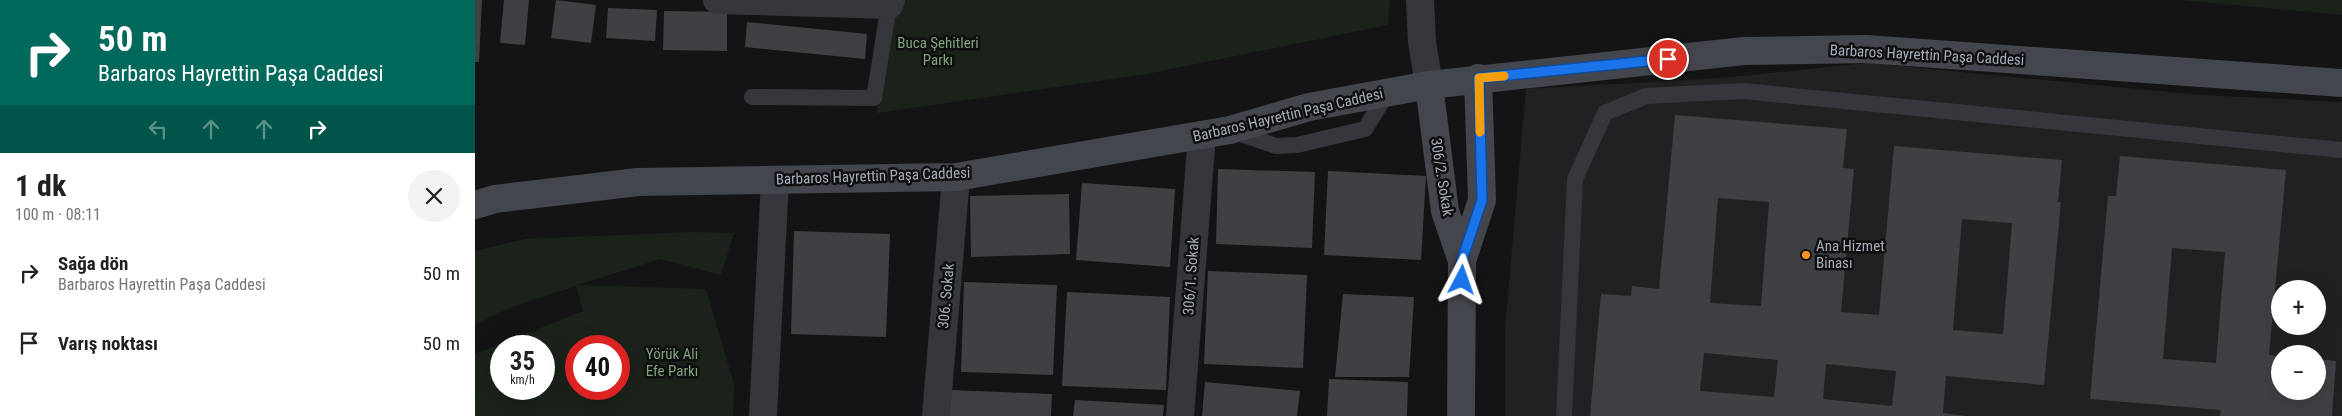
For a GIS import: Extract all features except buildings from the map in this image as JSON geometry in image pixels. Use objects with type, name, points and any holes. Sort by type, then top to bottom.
[{"type":"main road","name":"Barbaros Hayrettin Paşa Caddesi","points":[[475,205],[495,199],[637,182],[956,177],[1230,130],[1309,107],[1429,85],[1479,78],[1744,51],[1865,49],[2342,82]]},
{"type":"main road","points":[[1462,260],[1482,200],[1479,78]]},
{"type":"main road","name":"306/2. Sokak","points":[[1429,85],[1445,211],[1462,260],[1461,416]]},
{"type":"street","points":[[717,0],[890,2]]},
{"type":"street","points":[[1420,0],[1421,36],[1429,85]]},
{"type":"street","name":"306/1. Sokak","points":[[1180,416],[1202,135]]},
{"type":"street","name":"306. Sokak","points":[[936,416],[956,177]]},
{"type":"street","points":[[763,416],[775,180]]},
{"type":"lane","points":[[752,97],[874,98],[890,2]]},
{"type":"lane","points":[[1564,416],[1575,179],[1605,112],[1646,96],[1743,91],[2342,150]]},
{"type":"shaded area","points":[[1867,63],[2201,95],[2342,102],[2342,416],[1505,416],[1505,329],[1526,89],[1721,78]]},
{"type":"green space","name":"Buca Şehitleri Parkı","points":[[892,0],[1390,0],[1388,25],[1147,74],[877,113]]},
{"type":"green space","points":[[2181,0],[2342,0],[2342,15]]},
{"type":"green space","name":"Yörük Ali Efe Parkı","points":[[693,232],[734,233],[721,275],[660,259],[578,285],[706,289],[734,384],[733,416],[475,416],[475,354],[490,348],[490,400],[555,400],[555,335],[523,335],[583,311],[576,286],[512,307],[475,324],[475,251],[525,239]]},
{"type":"slow traffic","points":[[1480,132],[1479,78],[1504,76]]},
{"type":"place","name":"Ana Hizmet Binası","points":[[1806,255]]},
{"type":"route","points":[[1462,280],[1462,260],[1482,200],[1479,78],[1668,59]]}]
